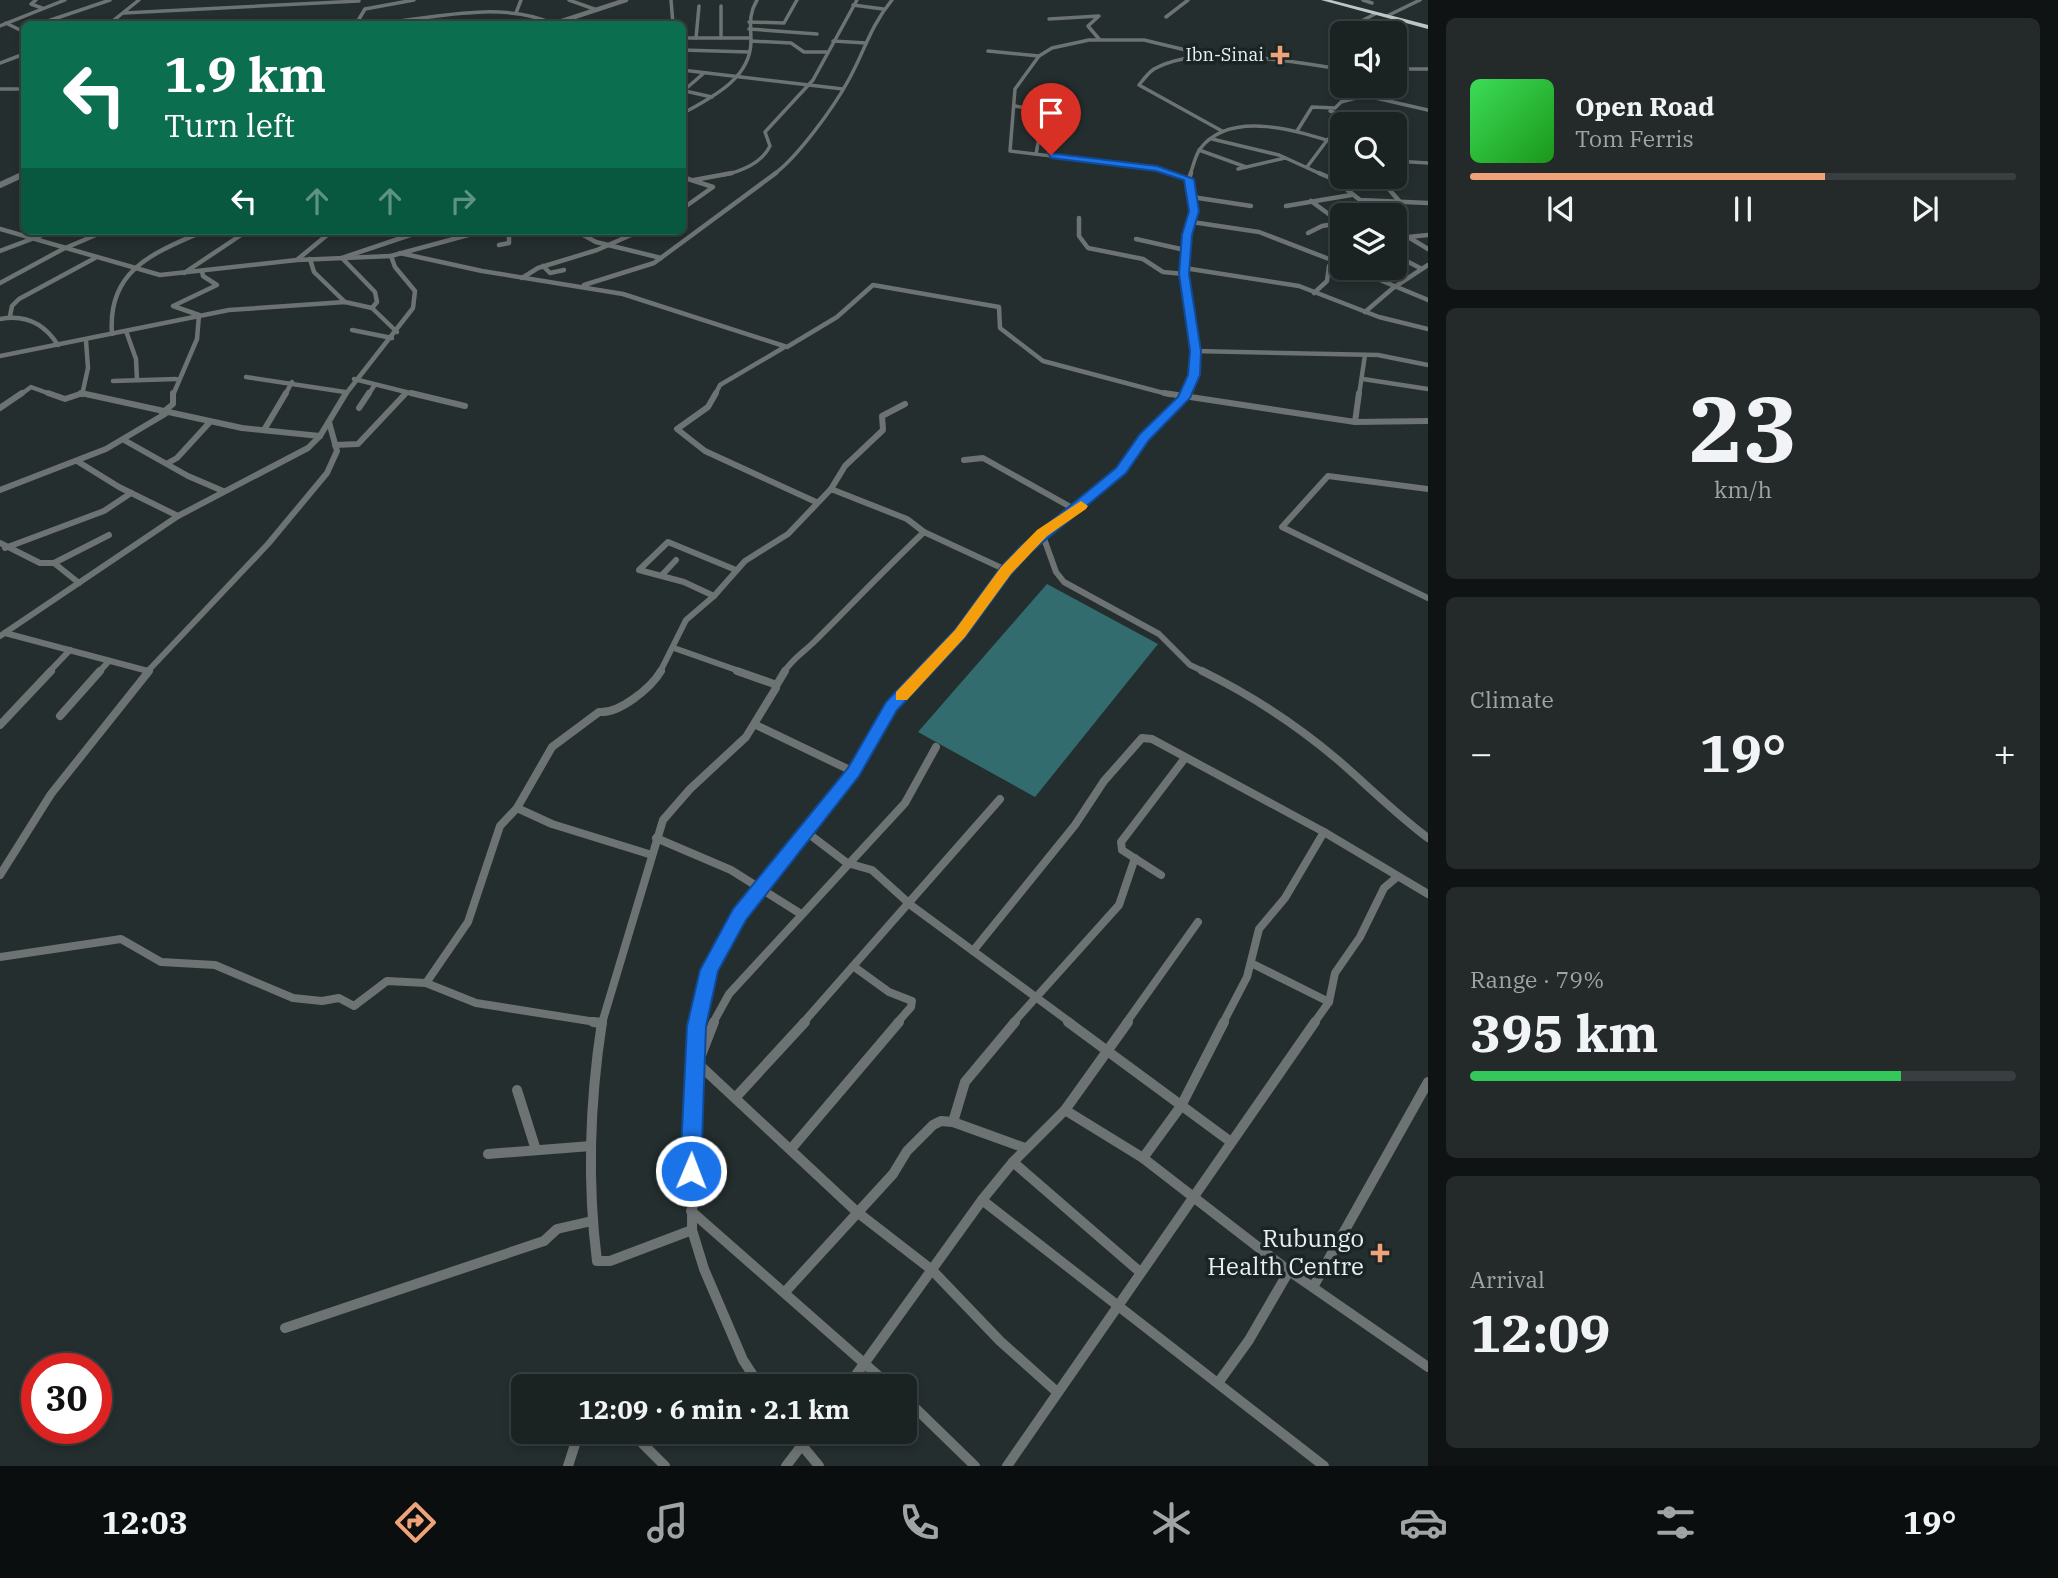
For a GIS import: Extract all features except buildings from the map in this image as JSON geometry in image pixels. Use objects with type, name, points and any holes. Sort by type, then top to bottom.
[{"type":"highway","points":[[1324,0],[1428,27]]},
{"type":"street","points":[[36,0],[31,4],[42,8]]},
{"type":"street","points":[[0,24],[65,0]]},
{"type":"street","points":[[48,21],[110,0]]},
{"type":"street","points":[[113,21],[139,0]]},
{"type":"street","points":[[358,21],[365,9],[414,0]]},
{"type":"street","points":[[516,13],[521,0]]},
{"type":"street","points":[[569,0],[597,10]]},
{"type":"street","points":[[562,21],[626,0]]},
{"type":"street","points":[[671,0],[673,21]]},
{"type":"street","points":[[686,112],[726,89],[735,76],[749,52],[748,22],[757,0]]},
{"type":"street","points":[[748,22],[785,23],[797,0]]},
{"type":"street","points":[[694,180],[738,172],[766,154],[770,146],[765,132],[793,105],[818,72],[826,52],[857,0]]},
{"type":"street","points":[[582,286],[644,269],[780,170],[825,117],[843,89],[883,9],[892,0]]},
{"type":"street","points":[[1166,17],[1188,0]]},
{"type":"street","points":[[1363,0],[1372,3]]},
{"type":"street","points":[[1387,16],[1420,0]]},
{"type":"street","points":[[124,13],[358,1],[365,9]]},
{"type":"street","points":[[853,5],[883,9]]},
{"type":"street","points":[[696,38],[699,6]]},
{"type":"street","points":[[721,6],[721,38]]},
{"type":"street","points":[[404,21],[467,14],[516,13],[549,21]]},
{"type":"street","points":[[1361,21],[1376,13]]},
{"type":"street","points":[[1049,19],[1099,16],[1088,26],[1099,39]]},
{"type":"street","points":[[8,23],[21,30]]},
{"type":"street","points":[[749,29],[817,34]]},
{"type":"street","points":[[686,38],[791,43],[804,52],[826,52]]},
{"type":"street","points":[[1189,179],[1157,169],[1008,150],[1015,89],[1040,56],[1052,48],[1099,39],[1150,41],[1219,58]]},
{"type":"street","points":[[832,41],[866,43]]},
{"type":"street","points":[[686,50],[749,52]]},
{"type":"street","points":[[988,51],[1040,56]]},
{"type":"street","points":[[0,63],[21,55]]},
{"type":"street","points":[[1222,131],[1208,126],[1180,106],[1144,91],[1139,85],[1149,71],[1185,61],[1219,58],[1271,59],[1330,67]]},
{"type":"street","points":[[1407,69],[1428,69]]},
{"type":"street","points":[[686,71],[843,89]]},
{"type":"street","points":[[686,88],[704,73]]},
{"type":"street","points":[[0,89],[21,89]]},
{"type":"street","points":[[686,92],[712,97]]},
{"type":"street","points":[[1329,111],[1350,98]]},
{"type":"street","points":[[1379,98],[1428,110]]},
{"type":"street","points":[[1015,106],[1044,111],[1036,154]]},
{"type":"street","points":[[1297,131],[1312,107],[1332,112]]},
{"type":"street","points":[[752,1374],[726,1321],[692,1230],[690,1210],[696,1026],[709,970],[739,914],[853,772],[891,706],[960,634],[1006,570],[1042,533],[1076,510],[1121,470],[1144,437],[1184,398],[1194,375],[1195,351],[1184,271],[1185,250],[1194,211],[1189,179],[1199,150],[1222,131],[1245,127],[1297,131],[1328,139],[1307,167]]},
{"type":"street","points":[[1212,139],[1286,158],[1335,180],[1351,195]]},
{"type":"street","points":[[1199,150],[1246,167]]},
{"type":"street","points":[[1238,169],[1286,158]]},
{"type":"street","points":[[1407,162],[1428,163]]},
{"type":"street","points":[[0,185],[21,175]]},
{"type":"street","points":[[686,178],[713,187],[686,206]]},
{"type":"street","points":[[1389,189],[1400,202]]},
{"type":"street","points":[[1286,206],[1351,195],[1373,201],[1428,203]]},
{"type":"street","points":[[1192,197],[1251,206]]},
{"type":"street","points":[[1310,201],[1330,215]]},
{"type":"street","points":[[1079,218],[1079,236],[1088,248],[1143,259],[1163,272],[1184,271],[1290,284],[1365,312],[1428,329]]},
{"type":"street","points":[[1192,222],[1259,232],[1330,259]]},
{"type":"street","points":[[1308,233],[1330,225]]},
{"type":"street","points":[[0,229],[134,270],[160,275],[297,260],[391,256],[463,235]]},
{"type":"street","points":[[0,251],[43,235]]},
{"type":"street","points":[[0,283],[63,249],[96,235]]},
{"type":"street","points":[[112,334],[112,298],[134,270],[153,256],[196,235]]},
{"type":"street","points":[[183,274],[242,235]]},
{"type":"street","points":[[297,260],[327,235]]},
{"type":"street","points":[[342,258],[410,235]]},
{"type":"street","points":[[499,245],[510,241],[509,235]]},
{"type":"street","points":[[583,235],[596,242],[661,258]]},
{"type":"street","points":[[522,278],[543,266],[631,235]]},
{"type":"street","points":[[1407,237],[1428,235]]},
{"type":"street","points":[[1407,237],[1428,249]]},
{"type":"street","points":[[1136,239],[1185,250]]},
{"type":"street","points":[[400,253],[522,278],[623,294],[787,347],[837,317],[873,285],[915,290],[999,307],[1000,328],[1037,358],[1184,398],[1355,422],[1428,421]]},
{"type":"street","points":[[2,635],[178,516],[302,453],[320,436],[354,379],[394,335],[413,308],[415,291],[391,261],[391,256]]},
{"type":"street","points":[[10,316],[12,306],[19,299],[95,258]]},
{"type":"street","points":[[342,258],[375,292],[377,302],[372,308]]},
{"type":"street","points":[[310,259],[314,272],[345,302]]},
{"type":"street","points":[[1407,261],[1420,268]]},
{"type":"street","points":[[1314,293],[1324,285],[1330,265]]},
{"type":"street","points":[[1365,312],[1393,288],[1428,265]]},
{"type":"street","points":[[543,266],[550,273],[564,270]]},
{"type":"street","points":[[199,315],[173,306],[217,285],[203,276],[202,271]]},
{"type":"street","points":[[1376,280],[1428,300]]},
{"type":"street","points":[[0,356],[86,341],[229,310],[345,302],[372,308],[394,335]]},
{"type":"street","points":[[0,490],[124,440],[164,413],[173,404],[170,394],[196,341],[200,325],[199,315]]},
{"type":"street","points":[[0,319],[10,316],[37,323],[50,331],[58,345]]},
{"type":"street","points":[[352,330],[394,335]]},
{"type":"street","points":[[126,331],[136,359],[136,380]]},
{"type":"street","points":[[0,408],[31,387],[65,398],[75,398],[89,369],[90,355],[86,341]]},
{"type":"street","points":[[783,348],[720,386],[708,407],[677,429],[696,447],[816,502]]},
{"type":"street","points":[[1195,351],[1365,355],[1398,358],[1428,365]]},
{"type":"street","points":[[1355,422],[1365,355]]},
{"type":"street","points":[[246,377],[345,392]]},
{"type":"street","points":[[113,381],[176,379]]},
{"type":"street","points":[[354,379],[464,406]]},
{"type":"street","points":[[1363,379],[1428,388]]},
{"type":"street","points":[[264,430],[292,382]]},
{"type":"street","points":[[359,408],[374,386]]},
{"type":"street","points":[[335,445],[358,444],[406,393]]},
{"type":"street","points":[[79,394],[210,422],[320,436]]},
{"type":"street","points":[[426,983],[468,922],[495,835],[517,808],[542,762],[561,737],[599,712],[613,711],[657,678],[674,648],[674,639],[680,627],[714,596],[736,570],[781,540],[811,511],[816,502],[831,489],[845,466],[883,429],[882,416],[905,404]]},
{"type":"street","points":[[168,463],[177,458],[210,422]]},
{"type":"street","points":[[0,875],[51,794],[148,671],[315,489],[335,458],[335,445],[329,422]]},
{"type":"street","points":[[124,440],[168,463],[188,477],[223,491]]},
{"type":"street","points":[[964,460],[983,458],[1076,510]]},
{"type":"street","points":[[77,461],[131,493],[178,516]]},
{"type":"street","points":[[1428,489],[1346,476],[1328,476],[1282,527],[1291,534],[1428,598]]},
{"type":"street","points":[[831,489],[907,519],[924,532],[1006,570]]},
{"type":"street","points":[[3,545],[104,511],[131,493]]},
{"type":"street","points":[[692,1230],[604,1263],[597,1261],[592,1221],[591,1146],[602,1023],[656,838],[677,799],[741,743],[756,725],[796,654],[814,643],[847,605],[924,532]]},
{"type":"street","points":[[1042,533],[1051,554],[1054,573],[1064,582],[1159,634],[1190,665],[1227,683],[1271,712],[1337,759],[1386,806],[1428,838]]},
{"type":"street","points":[[3,545],[40,563],[54,563],[109,535]]},
{"type":"street","points":[[714,596],[662,575],[639,570],[668,542],[736,570]]},
{"type":"street","points":[[662,575],[676,560]]},
{"type":"street","points":[[54,563],[79,583]]},
{"type":"street","points":[[2,635],[148,671]]},
{"type":"street","points":[[674,648],[776,686]]},
{"type":"street","points":[[0,725],[70,650]]},
{"type":"street","points":[[60,716],[109,661]]},
{"type":"street","points":[[756,725],[853,772]]},
{"type":"street","points":[[973,951],[1076,825],[1104,781],[1142,738],[1152,739],[1324,832],[1428,894]]},
{"type":"street","points":[[695,1061],[729,994],[905,803],[936,747]]},
{"type":"street","points":[[1161,874],[1122,850],[1121,842],[1185,758]]},
{"type":"street","points":[[736,1097],[853,966],[912,906],[1000,799]]},
{"type":"street","points":[[517,808],[552,824],[652,855]]},
{"type":"street","points":[[805,831],[847,863],[872,870],[912,906],[1231,1142]]},
{"type":"street","points":[[1143,1158],[1181,1106],[1247,977],[1259,929],[1285,898],[1324,832]]},
{"type":"street","points":[[656,838],[761,887],[802,914]]},
{"type":"street","points":[[953,1122],[965,1082],[1119,905],[1135,858]]},
{"type":"street","points":[[1007,1466],[1329,1002],[1335,973],[1360,937],[1384,888],[1398,877]]},
{"type":"street","points":[[858,1374],[982,1200],[1013,1162],[1065,1110],[1198,922]]},
{"type":"street","points":[[0,957],[121,939],[153,960],[190,966],[223,967],[299,1002],[339,998],[354,1006],[387,981],[426,983],[476,1003],[602,1023]]},
{"type":"street","points":[[1251,963],[1329,1002]]},
{"type":"street","points":[[791,1149],[911,1007],[912,1002],[889,992],[853,966]]},
{"type":"street","points":[[695,1061],[857,1212],[932,1270],[1000,1342],[1058,1392]]},
{"type":"street","points":[[1313,1287],[1428,1082]]},
{"type":"street","points":[[517,1090],[522,1114],[536,1150]]},
{"type":"street","points":[[1065,1110],[1143,1158],[1289,1271],[1428,1367]]},
{"type":"street","points":[[785,1292],[933,1125],[941,1121],[953,1122],[1026,1148]]},
{"type":"street","points":[[488,1154],[591,1146]]},
{"type":"street","points":[[1013,1162],[1140,1272]]},
{"type":"street","points":[[982,1200],[1324,1466]]},
{"type":"street","points":[[690,1210],[876,1374]]},
{"type":"street","points":[[285,1328],[544,1241],[557,1229],[592,1221]]},
{"type":"street","points":[[1218,1383],[1249,1340],[1289,1271]]},
{"type":"street","points":[[917,1410],[975,1466]]},
{"type":"street","points":[[568,1466],[575,1444]]},
{"type":"street","points":[[643,1444],[665,1466]]},
{"type":"street","points":[[786,1466],[801,1446],[819,1466]]},
{"type":"shaded area","points":[[1047,584],[1158,644],[1035,797],[918,732]]},
{"type":"slow traffic","points":[[901,696],[960,634],[1006,570],[1042,533],[1081,506]]},
{"type":"place","name":"Ibn-Sinai","points":[[1280,55]]},
{"type":"place","name":"Rubungo Health Centre","points":[[1380,1253]]},
{"type":"route","points":[[691,1171],[696,1026],[709,970],[739,914],[853,772],[891,706],[960,634],[1006,570],[1026,549],[1042,533],[1086,502],[1121,470],[1144,437],[1184,398],[1194,375],[1195,351],[1184,274],[1187,235],[1194,211],[1189,179],[1157,169],[1051,155]]}]
